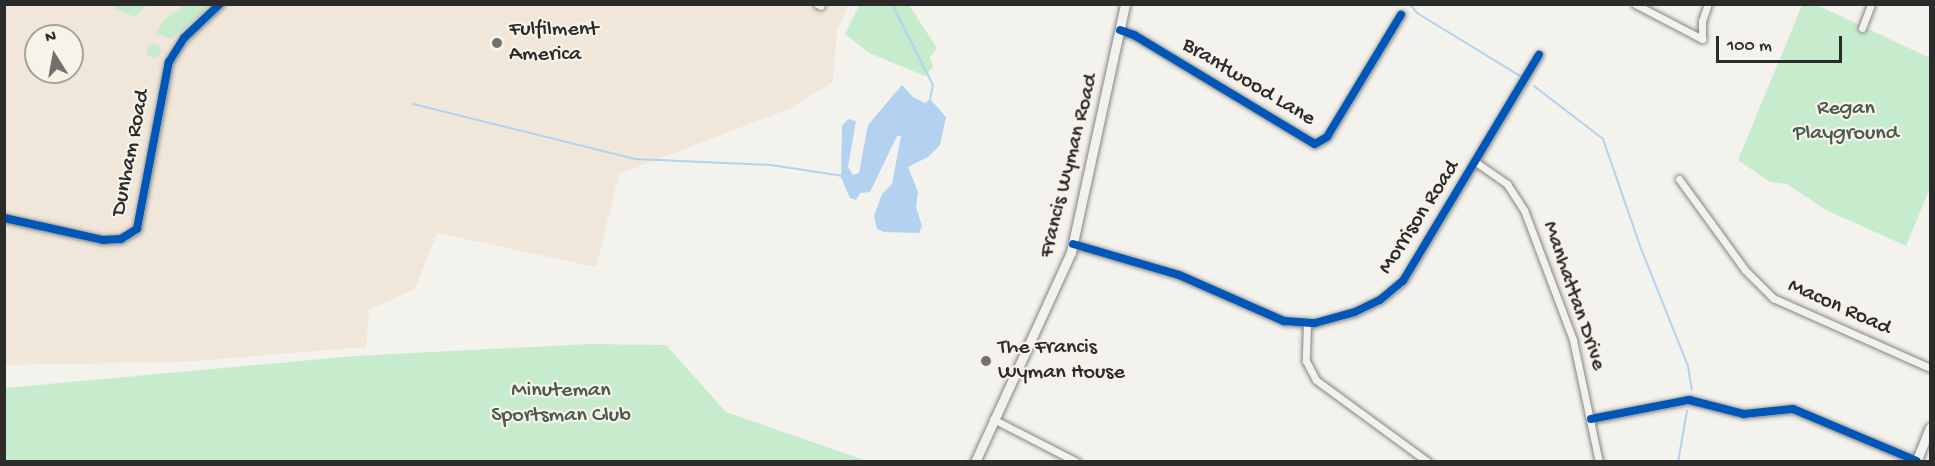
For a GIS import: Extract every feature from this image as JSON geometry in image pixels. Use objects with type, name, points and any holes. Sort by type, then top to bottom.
[{"type":"main road","name":"Francis Wyman Road","points":[[975,462],[1073,244],[1125,4]]},
{"type":"main road","points":[[1917,461],[1930,428]]},
{"type":"street","name":"Dunham Road","points":[[4,218],[103,240],[121,239],[137,229],[169,62],[184,38],[220,4]]},
{"type":"street","points":[[1635,4],[1702,39],[1702,21],[1708,4]]},
{"type":"street","points":[[1862,28],[1871,4]]},
{"type":"street","name":"Brantwood Lane","points":[[1120,30],[1134,35],[1315,144],[1327,137],[1401,15]]},
{"type":"street","name":"Morrison Road","points":[[1073,244],[1155,266],[1260,312],[1307,324],[1355,312],[1395,290],[1477,163],[1539,55]]},
{"type":"street","name":"Manhattan Drive","points":[[1477,163],[1507,184],[1524,210],[1570,330],[1599,462]]},
{"type":"street","name":"Macon Road","points":[[1679,179],[1745,270],[1773,298],[1930,368]]},
{"type":"street","points":[[1307,324],[1306,357],[1316,380],[1428,462]]},
{"type":"street","points":[[1591,419],[1689,400],[1744,414],[1793,409],[1917,461]]},
{"type":"street","points":[[993,419],[1077,462]]},
{"type":"shaded area","points":[[4,5],[848,5],[837,31],[833,82],[789,109],[619,174],[596,267],[437,233],[415,289],[369,310],[366,347],[181,362],[5,365]]},
{"type":"green space","points":[[114,4],[146,5],[135,17],[115,9]]},
{"type":"green space","points":[[184,5],[211,5],[172,39],[155,34],[165,19]]},
{"type":"green space","points":[[859,5],[909,5],[937,48],[930,57],[933,67],[925,76],[869,53],[845,34]]},
{"type":"green space","name":"Regan Playground","points":[[1802,5],[1817,5],[1930,58],[1930,188],[1906,246],[1826,210],[1787,184],[1770,182],[1738,160]]},
{"type":"green space","points":[[154,44],[159,46],[161,51],[159,56],[154,58],[149,56],[147,51],[149,46]]},
{"type":"green space","name":"Minuteman Sportsman Club","points":[[589,344],[666,345],[726,412],[867,461],[5,461],[5,388],[355,356]]},
{"type":"water","points":[[902,85],[913,97],[925,103],[930,99],[946,117],[940,145],[928,157],[908,167],[918,192],[916,207],[922,226],[919,233],[884,232],[877,229],[874,216],[882,194],[892,184],[901,136],[897,136],[870,192],[860,193],[856,200],[850,198],[841,177],[842,126],[848,119],[856,121],[848,167],[853,175],[859,173],[868,125]]},
{"type":"waterway","points":[[892,4],[933,85],[930,99]]},
{"type":"waterway","points":[[1410,4],[1417,13],[1522,77]]},
{"type":"waterway","points":[[1534,86],[1603,139],[1640,246],[1688,366],[1692,390]]},
{"type":"waterway","points":[[413,104],[635,159],[771,165],[843,176]]},
{"type":"waterway","points":[[1678,462],[1687,411]]},
{"type":"cycle path","points":[[4,218],[103,240],[121,239],[137,229],[169,62],[184,38],[220,4]]},
{"type":"cycle path","points":[[1120,30],[1134,35],[1315,144],[1327,137],[1401,15]]},
{"type":"cycle path","points":[[1073,244],[1179,275],[1284,321],[1315,323],[1355,312],[1380,300],[1403,281],[1539,55]]},
{"type":"cycle path","points":[[1591,419],[1689,400],[1744,414],[1793,409],[1917,461]]},
{"type":"place","name":"Fulfilment America","points":[[497,43]]},
{"type":"place","name":"The Francis Wyman House","points":[[986,361]]}]
